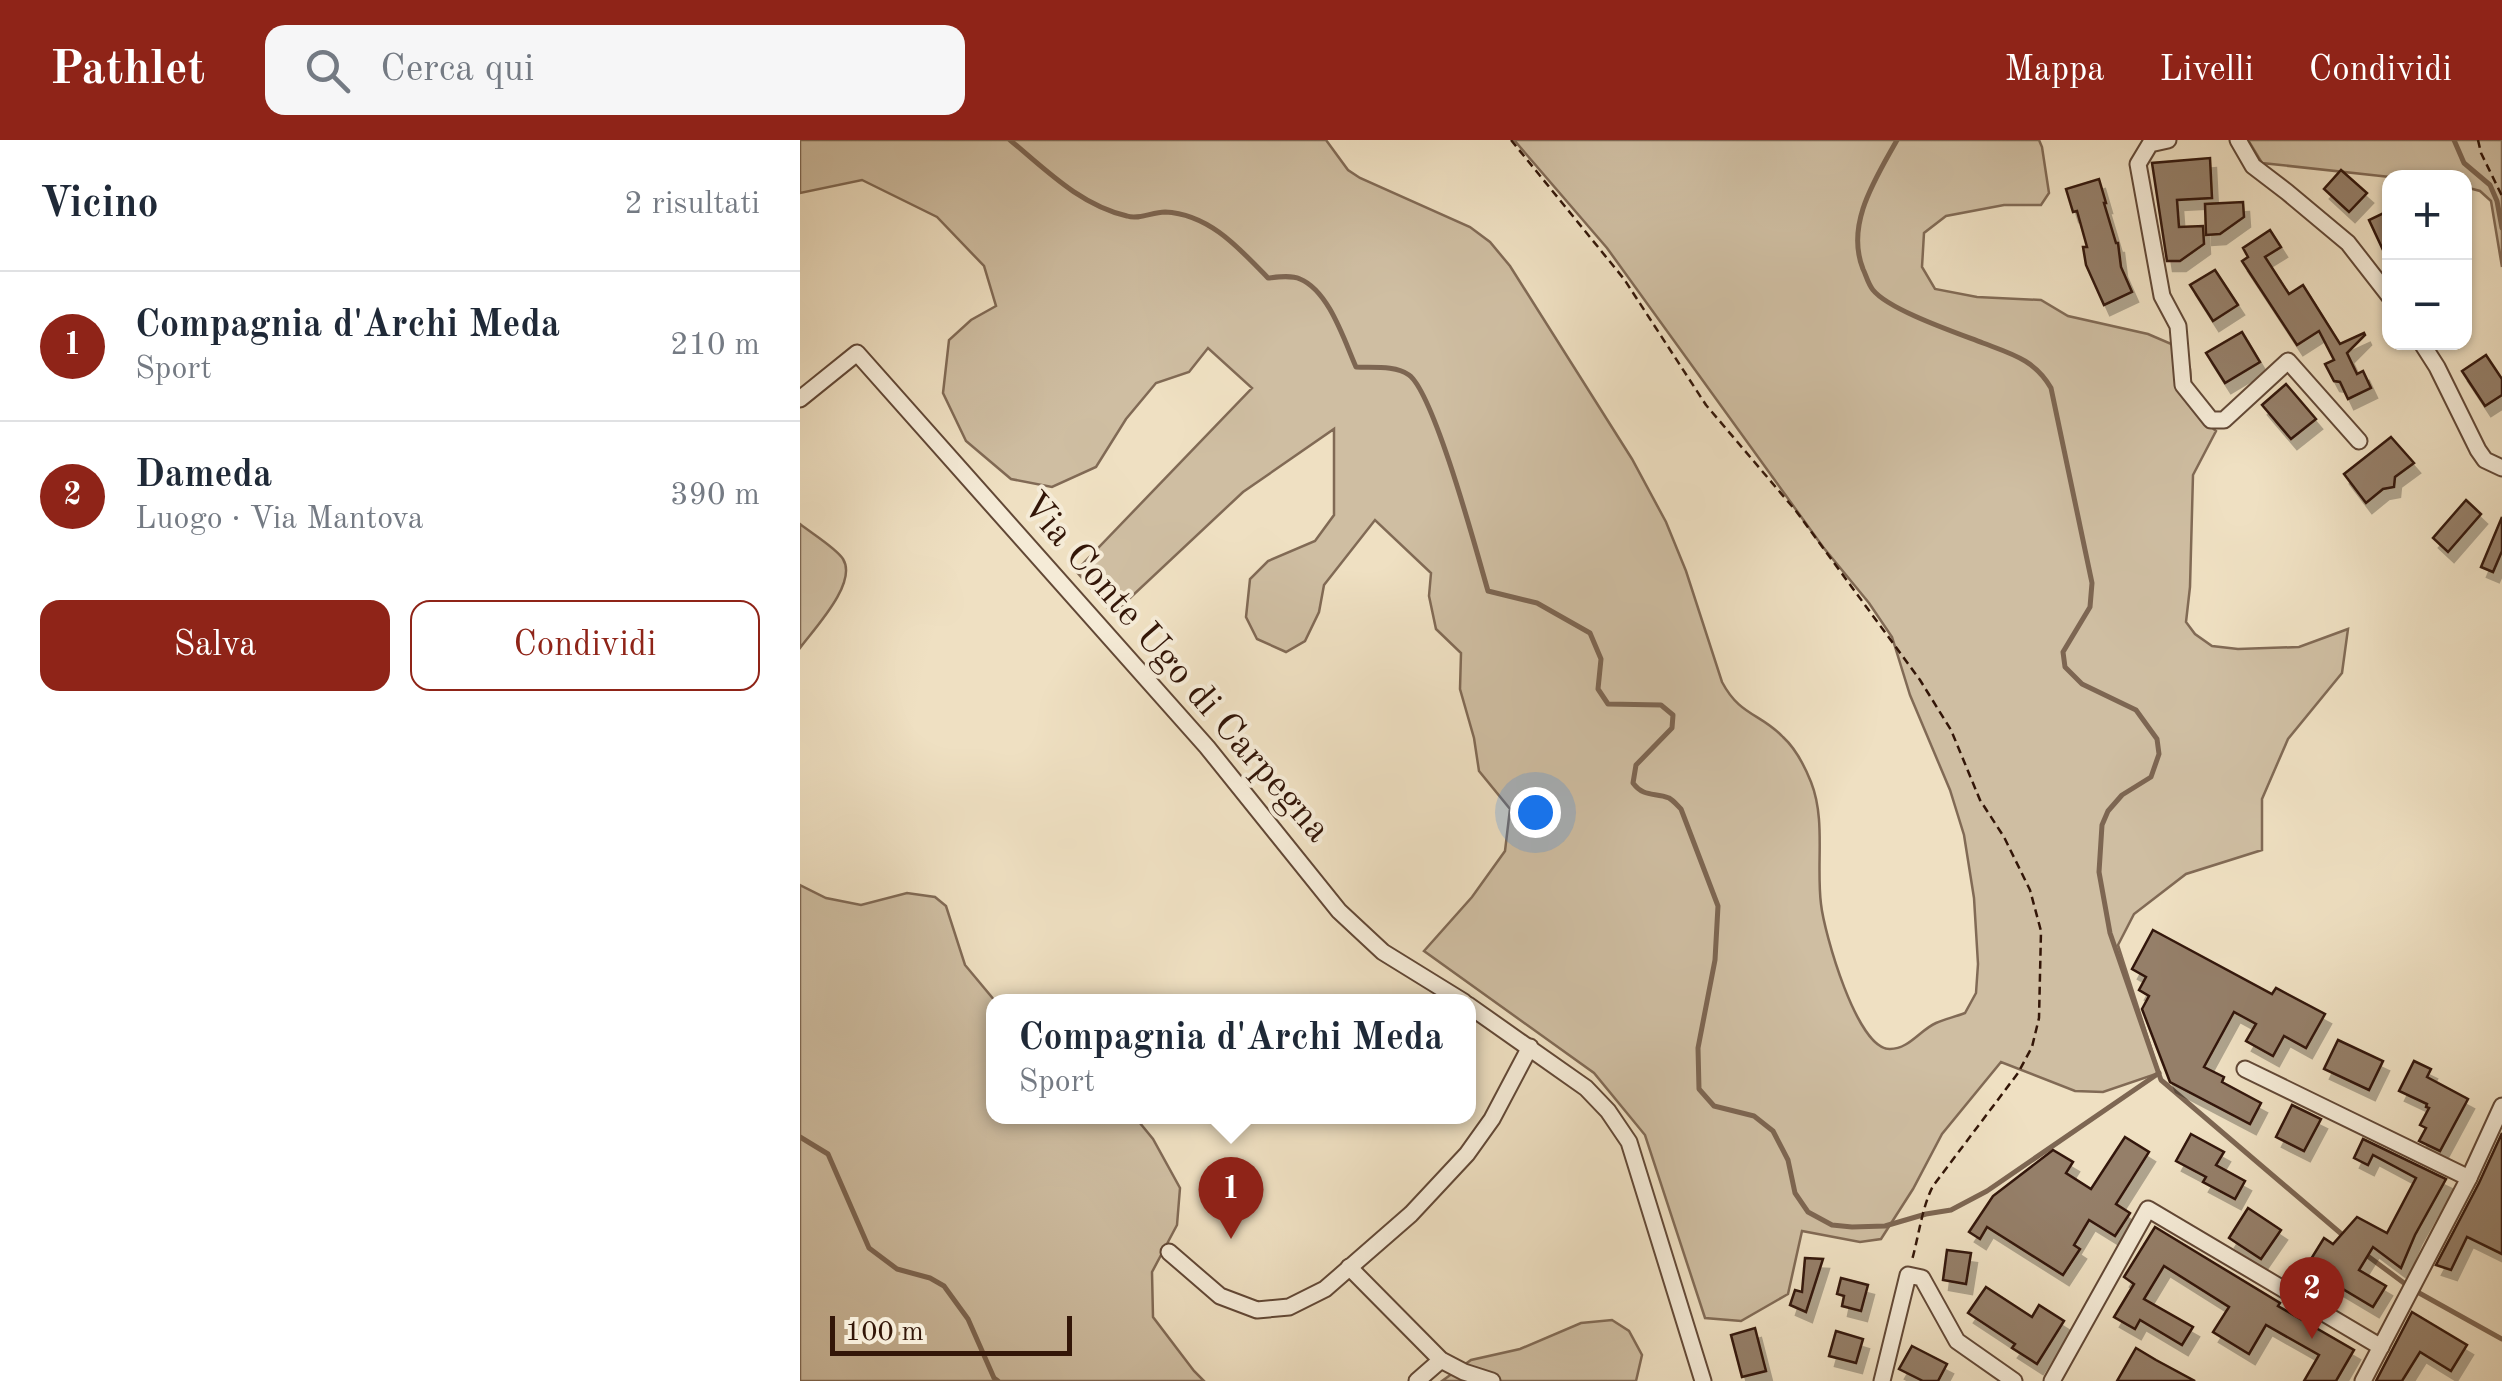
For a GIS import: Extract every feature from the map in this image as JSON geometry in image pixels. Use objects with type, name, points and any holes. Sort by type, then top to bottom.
[{"type":"street","points":[[2168,140],[2150,144],[2138,164],[2162,296],[2178,326],[2183,385],[2210,420],[2224,420],[2288,361],[2359,441]]},
{"type":"street","points":[[2238,140],[2253,166],[2348,244],[2382,287]]},
{"type":"street","points":[[2426,350],[2478,450],[2486,460],[2502,468]]},
{"type":"street","name":"Via Conte Ugo di Carpegna","points":[[800,399],[857,352],[1208,747],[1339,912],[1384,952],[1452,994]]},
{"type":"street","name":"Via Conte Ugo di Carpegna","points":[[1476,1010],[1586,1088],[1630,1142],[1703,1381]]},
{"type":"street","points":[[1169,1252],[1220,1296],[1256,1310],[1289,1306],[1325,1289],[1411,1214],[1467,1154],[1492,1120],[1530,1048]]},
{"type":"street","points":[[2245,1068],[2469,1178]]},
{"type":"street","points":[[2363,1381],[2469,1178],[2502,1106]]},
{"type":"street","points":[[2052,1381],[2148,1209],[2382,1347]]},
{"type":"street","points":[[1349,1267],[1441,1360],[1492,1381]]},
{"type":"street","points":[[1882,1381],[1908,1275],[1922,1278],[1957,1341],[2014,1381]]},
{"type":"street","points":[[1417,1381],[1441,1360]]},
{"type":"path","points":[[1511,140],[1624,279],[1706,405],[1796,511],[1901,653],[1951,730],[1980,800],[2004,837],[2030,890],[2041,931],[2039,1018],[2032,1046],[2018,1074],[1933,1186],[1908,1275]]},
{"type":"path","points":[[2478,140],[2502,196]]},
{"type":"shaded area","points":[[800,140],[1326,140],[1348,170],[1360,178],[1470,227],[1490,242],[1510,266],[1632,459],[1666,522],[1722,682],[1736,702],[1787,741],[1806,770],[1818,811],[1821,904],[1828,939],[1854,1011],[1878,1044],[1890,1049],[1903,1046],[1936,1023],[1965,1013],[1976,993],[1978,964],[1974,898],[1964,835],[1892,637],[1607,248],[1514,140],[2039,140],[2049,193],[2041,205],[2004,205],[1946,216],[1924,233],[1922,267],[1935,289],[1977,297],[2041,300],[2068,316],[2148,334],[2176,346],[2190,369],[2197,414],[2216,431],[2193,475],[2186,622],[2212,646],[2238,649],[2299,647],[2348,629],[2342,673],[2288,739],[2262,799],[2262,850],[2186,874],[2134,914],[2118,945],[2159,1073],[2103,1092],[2075,1091],[2001,1062],[1942,1134],[1881,1239],[1860,1242],[1802,1231],[1788,1294],[1741,1321],[1705,1318],[1645,1135],[1594,1073],[1424,951],[1472,897],[1505,851],[1510,809],[1479,771],[1460,689],[1461,653],[1436,629],[1429,596],[1431,573],[1375,520],[1324,585],[1319,612],[1305,641],[1286,652],[1257,639],[1246,617],[1250,579],[1268,561],[1315,541],[1334,515],[1334,429],[1243,492],[1113,614],[1076,571],[1252,388],[1208,348],[1189,372],[1156,383],[1126,419],[1096,467],[1052,487],[1011,479],[966,441],[943,393],[949,340],[971,320],[996,306],[984,266],[937,217],[862,180],[800,193]]},
{"type":"shaded area","points":[[2248,140],[2502,140],[2502,267],[2491,201],[2472,189],[2472,170],[2382,170],[2382,176],[2262,163]]},
{"type":"shaded area","points":[[800,524],[840,555],[846,569],[840,593],[800,648]]},
{"type":"shaded area","points":[[800,885],[826,898],[861,905],[907,893],[935,897],[946,906],[965,965],[989,994],[986,994],[986,1124],[1141,1124],[1153,1139],[1180,1188],[1177,1225],[1152,1272],[1153,1317],[1204,1381],[800,1381]]},
{"type":"shaded area","points":[[1612,1320],[1629,1331],[1642,1355],[1636,1381],[1442,1381],[1471,1360],[1520,1349],[1581,1323]]},
{"type":"building","points":[[2210,158],[2212,198],[2177,200],[2179,227],[2203,226],[2204,244],[2180,261],[2167,261],[2152,163]]},
{"type":"building","points":[[2341,170],[2367,193],[2349,212],[2324,189]]},
{"type":"building","points":[[2099,179],[2121,267],[2132,292],[2104,305],[2086,265],[2083,247],[2087,247],[2066,189]]},
{"type":"building","points":[[2243,202],[2244,217],[2220,234],[2206,235],[2205,204]]},
{"type":"building","points":[[2382,214],[2382,248],[2369,220]]},
{"type":"building","points":[[2270,230],[2281,247],[2265,257],[2289,294],[2303,285],[2340,344],[2364,333],[2347,353],[2357,374],[2363,371],[2371,388],[2348,399],[2325,364],[2334,360],[2319,331],[2297,345],[2242,261],[2248,257],[2243,248]]},
{"type":"building","points":[[2215,270],[2238,305],[2213,321],[2190,285]]},
{"type":"building","points":[[2242,332],[2260,362],[2225,383],[2206,353]]},
{"type":"building","points":[[2486,355],[2502,379],[2502,395],[2485,406],[2462,371]]},
{"type":"building","points":[[2286,384],[2316,419],[2291,439],[2262,405]]},
{"type":"building","points":[[2391,437],[2414,463],[2395,477],[2394,487],[2383,489],[2366,503],[2344,474]]},
{"type":"building","points":[[2466,500],[2481,514],[2448,552],[2433,538]]},
{"type":"building","points":[[2502,517],[2502,551],[2493,572],[2481,567]]},
{"type":"building","points":[[2153,930],[2272,994],[2276,988],[2325,1014],[2306,1048],[2284,1036],[2273,1056],[2246,1041],[2256,1024],[2234,1012],[2204,1067],[2224,1077],[2222,1082],[2261,1103],[2250,1124],[2170,1082],[2142,1009],[2149,996],[2139,990],[2146,977],[2132,969]]},
{"type":"building","points":[[2338,1040],[2383,1061],[2369,1090],[2324,1069]]},
{"type":"building","points":[[2414,1061],[2431,1069],[2427,1077],[2468,1099],[2440,1151],[2419,1141],[2426,1128],[2420,1125],[2429,1108],[2427,1104],[2399,1091]]},
{"type":"building","points":[[2292,1105],[2321,1119],[2304,1151],[2276,1137]]},
{"type":"building","points":[[2502,1133],[2502,1254],[2467,1237],[2451,1270],[2436,1265],[2479,1183]]},
{"type":"building","points":[[2191,1134],[2224,1152],[2216,1165],[2245,1181],[2235,1199],[2203,1182],[2206,1177],[2176,1161]]},
{"type":"building","points":[[2125,1137],[2149,1152],[2116,1204],[2130,1213],[2115,1236],[2089,1220],[2074,1245],[2080,1249],[2063,1275],[1987,1227],[1980,1239],[1969,1232],[1993,1196],[2053,1150],[2073,1162],[2066,1173],[2091,1189]]},
{"type":"building","points":[[2363,1139],[2446,1179],[2401,1268],[2373,1247],[2359,1270],[2386,1286],[2373,1307],[2306,1267],[2324,1238],[2333,1244],[2357,1217],[2387,1233],[2416,1178],[2373,1155],[2368,1165],[2354,1158]]},
{"type":"building","points":[[2248,1208],[2281,1230],[2261,1259],[2229,1238]]},
{"type":"building","points":[[2155,1227],[2354,1350],[2336,1381],[2304,1381],[2319,1355],[2266,1325],[2249,1354],[2213,1332],[2229,1307],[2164,1266],[2144,1299],[2193,1327],[2182,1345],[2140,1320],[2135,1329],[2114,1317],[2134,1284],[2124,1277]]},
{"type":"building","points":[[1947,1250],[1971,1253],[1966,1284],[1943,1280]]},
{"type":"building","points":[[1805,1258],[1823,1259],[1806,1312],[1790,1305],[1795,1290],[1802,1292]]},
{"type":"building","points":[[1841,1278],[1868,1285],[1861,1311],[1842,1306],[1844,1296],[1837,1294]]},
{"type":"building","points":[[1986,1287],[2032,1317],[2039,1305],[2064,1321],[2037,1364],[2012,1348],[2015,1344],[1968,1313]]},
{"type":"building","points":[[2412,1312],[2467,1345],[2451,1371],[2420,1352],[2402,1381],[2376,1381]]},
{"type":"building","points":[[1755,1328],[1766,1371],[1742,1377],[1731,1335]]},
{"type":"building","points":[[1836,1331],[1863,1339],[1856,1363],[1829,1356]]},
{"type":"building","points":[[1912,1346],[1947,1364],[1938,1381],[1923,1381],[1899,1369]]},
{"type":"building","points":[[2136,1348],[2156,1360],[2195,1381],[2117,1381]]},
{"type":"waterway","points":[[1010,140],[1064,185],[1094,204],[1132,217],[1165,212],[1196,219],[1222,235],[1268,278],[1293,277],[1310,285],[1334,317],[1356,367],[1397,370],[1409,375],[1419,388],[1454,476],[1488,591],[1537,603],[1590,633],[1601,659],[1598,689],[1608,704],[1661,705],[1673,715],[1672,728],[1636,765],[1633,783],[1646,793],[1669,798],[1681,809],[1718,906],[1715,960],[1698,1048],[1699,1089],[1714,1106],[1754,1116],[1773,1131],[1788,1160],[1795,1193],[1808,1212],[1832,1225],[1852,1227],[1885,1226],[1951,1210],[1987,1191],[2159,1073]]},
{"type":"waterway","points":[[1897,140],[1860,218],[1858,252],[1868,282],[1881,298],[1908,313],[2022,359],[2045,378],[2051,388],[2092,583],[2090,607],[2063,652],[2065,667],[2082,684],[2136,710],[2157,739],[2159,754],[2151,777],[2122,795],[2108,811],[2102,825],[2099,872],[2110,933],[2161,1080],[2345,1237]]},
{"type":"waterway","points":[[2454,140],[2464,163],[2490,185],[2502,228]]},
{"type":"waterway","points":[[800,1137],[828,1154],[869,1248],[897,1269],[944,1286],[968,1319],[998,1381]]},
{"type":"waterway","points":[[2365,1254],[2412,1289],[2502,1339]]},
{"type":"place","name":"Compagnia d'Archi Meda","points":[[1231,1239]]},
{"type":"place","name":"Dameda","points":[[2312,1339]]}]
